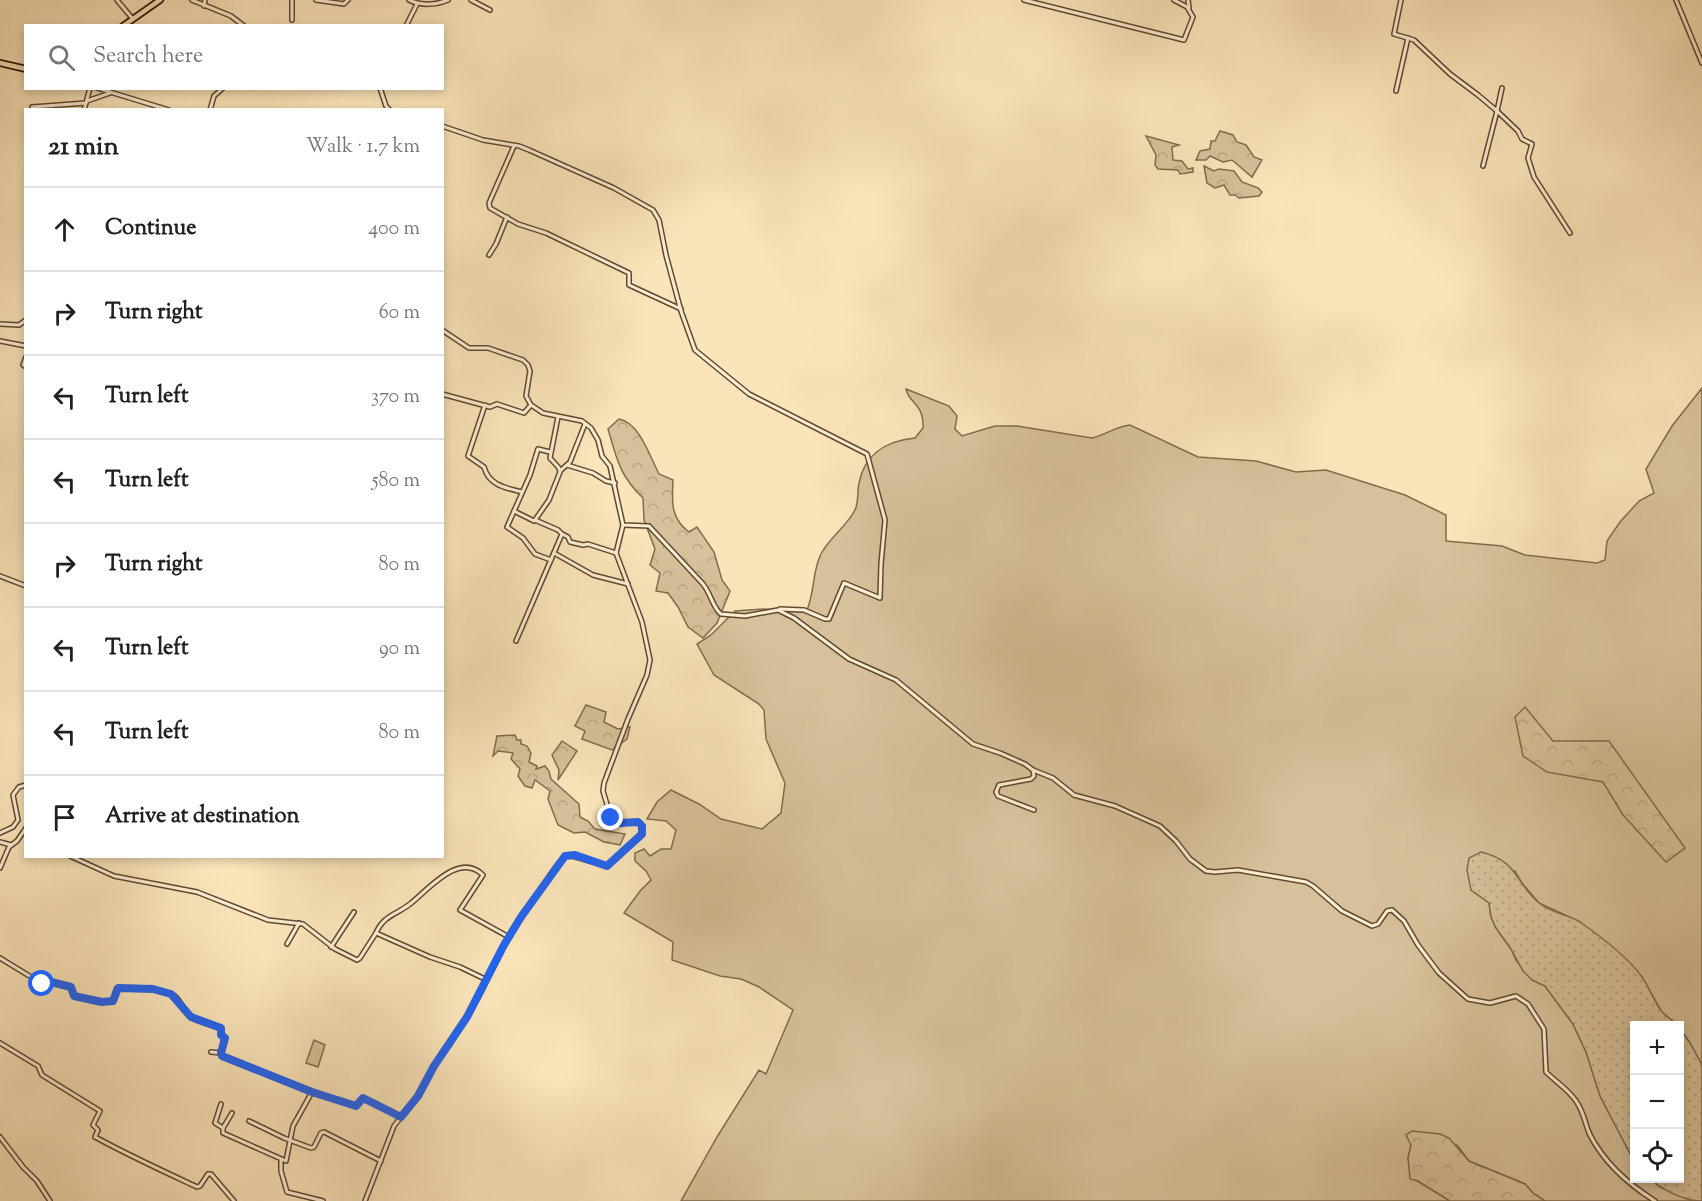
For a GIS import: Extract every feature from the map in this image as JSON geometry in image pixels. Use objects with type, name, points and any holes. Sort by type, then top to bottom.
[{"type":"main road","points":[[125,24],[160,0]]},
{"type":"main road","points":[[0,63],[24,69]]},
{"type":"street","points":[[117,0],[134,24]]},
{"type":"street","points":[[192,0],[217,9],[241,24]]},
{"type":"street","points":[[204,6],[205,0]]},
{"type":"street","points":[[292,0],[292,20]]},
{"type":"street","points":[[316,0],[344,4],[348,0]]},
{"type":"street","points":[[409,0],[432,4],[448,0]]},
{"type":"street","points":[[471,0],[490,10]]},
{"type":"street","points":[[1024,0],[1184,40],[1193,17],[1188,0]]},
{"type":"street","points":[[1174,0],[1190,10]]},
{"type":"street","points":[[1401,0],[1394,34],[1414,40],[1450,74],[1497,111],[1518,131],[1522,139],[1532,144],[1528,158],[1534,177],[1570,233]]},
{"type":"street","points":[[1676,0],[1702,63]]},
{"type":"street","points":[[407,24],[417,3]]},
{"type":"street","points":[[1396,91],[1408,38]]},
{"type":"street","points":[[1483,166],[1502,88]]},
{"type":"street","points":[[84,108],[89,90]]},
{"type":"street","points":[[104,90],[163,108]]},
{"type":"street","points":[[211,108],[214,96],[221,90]]},
{"type":"street","points":[[381,90],[388,108]]},
{"type":"street","points":[[32,107],[86,102],[112,92]]},
{"type":"street","points":[[444,128],[529,150],[614,188],[653,210],[659,220],[666,255],[695,350],[749,394],[859,448],[868,456],[885,520],[880,598],[844,583],[829,619],[804,610],[778,610],[745,616],[721,614],[703,584],[649,526],[623,525]]},
{"type":"street","points":[[514,146],[489,205],[491,209],[518,224],[546,233],[629,273],[629,285],[681,309]]},
{"type":"street","points":[[489,255],[507,217]]},
{"type":"street","points":[[0,324],[19,325],[24,321]]},
{"type":"street","points":[[365,1201],[394,1126],[418,1096],[487,980],[509,937],[565,856],[575,855],[607,866],[642,834],[642,826],[638,822],[620,823],[611,818],[603,791],[616,748],[650,663],[642,622],[616,553],[623,525],[610,466],[602,456],[598,440],[582,421],[543,413],[531,405],[526,396],[530,371],[523,360],[488,348],[469,348],[444,331]]},
{"type":"street","points":[[0,341],[24,346]]},
{"type":"street","points":[[444,395],[490,407],[497,404],[526,413],[531,405]]},
{"type":"street","points":[[485,405],[468,456],[484,467],[486,474],[498,486],[522,492]]},
{"type":"street","points":[[558,417],[551,459],[560,472]]},
{"type":"street","points":[[535,521],[549,500],[560,472],[567,465],[585,424]]},
{"type":"street","points":[[550,560],[537,555],[523,538],[507,527],[538,449],[551,453]]},
{"type":"street","points":[[567,465],[615,483]]},
{"type":"street","points":[[514,511],[558,530],[568,537],[570,542],[583,545],[588,543],[616,553]]},
{"type":"street","points":[[516,642],[562,534]]},
{"type":"street","points":[[554,554],[593,575],[628,584]]},
{"type":"street","points":[[0,576],[24,585]]},
{"type":"street","points":[[778,610],[794,618],[849,658],[896,680],[973,744],[1000,753],[1053,778],[1076,796],[1115,806],[1141,819],[1154,822],[1176,841],[1188,857],[1206,871],[1238,870],[1306,882],[1342,911],[1372,926],[1378,924],[1387,911],[1392,910],[1404,921],[1439,973],[1468,999],[1490,1003],[1512,997],[1522,998],[1531,1006],[1544,1029],[1546,1072],[1566,1088],[1575,1100],[1583,1112],[1590,1135],[1607,1161],[1625,1180],[1655,1201]]},
{"type":"street","points":[[1033,770],[1034,776],[1031,779],[1008,782],[999,786],[996,792],[998,796],[1034,810]]},
{"type":"street","points":[[0,833],[13,827],[18,820],[13,795],[19,787],[24,786]]},
{"type":"street","points":[[0,868],[2,859],[11,845],[24,831]]},
{"type":"street","points":[[0,842],[11,845]]},
{"type":"street","points":[[74,858],[114,876],[197,892],[268,920],[299,923],[311,929],[331,947],[358,959],[384,919],[401,911],[429,889],[437,878],[465,866],[474,868],[483,875],[460,910],[509,937]]},
{"type":"street","points":[[331,947],[354,912]]},
{"type":"street","points":[[287,944],[299,923]]},
{"type":"street","points":[[376,933],[487,980]]},
{"type":"street","points":[[0,958],[41,983],[51,982],[71,987],[73,995],[83,999],[113,1002],[116,990],[120,988],[153,989],[171,994],[191,1017],[221,1028],[221,1035],[225,1038],[221,1053]]},
{"type":"street","points":[[0,1043],[38,1066],[42,1075],[100,1111],[93,1125],[98,1130],[95,1137],[132,1158],[147,1162],[197,1187],[208,1174],[211,1174],[234,1201]]},
{"type":"street","points":[[211,1052],[221,1053],[222,1056],[312,1092],[356,1106],[363,1098],[401,1117]]},
{"type":"street","points":[[232,1113],[223,1128],[223,1133],[281,1160],[287,1159],[294,1125],[312,1092]]},
{"type":"street","points":[[221,1104],[215,1123],[223,1128]]},
{"type":"street","points":[[249,1121],[290,1141],[313,1148],[321,1133],[324,1132],[381,1161]]},
{"type":"street","points":[[0,1137],[36,1180],[50,1201]]},
{"type":"street","points":[[281,1160],[281,1172],[287,1192],[323,1201]]},
{"type":"green space","points":[[1220,131],[1233,135],[1237,142],[1246,145],[1254,157],[1262,160],[1252,177],[1232,160],[1223,162],[1210,156],[1206,160],[1196,160],[1200,151],[1210,149],[1211,141],[1215,141]]},
{"type":"green space","points":[[1146,136],[1179,145],[1172,147],[1173,160],[1182,161],[1188,169],[1193,168],[1193,172],[1180,174],[1178,170],[1158,169],[1155,165],[1156,155]]},
{"type":"green space","points":[[1204,166],[1214,171],[1219,169],[1234,171],[1242,182],[1262,192],[1259,196],[1239,198],[1230,195],[1224,185],[1215,188],[1207,183]]},
{"type":"green space","points":[[1702,388],[1702,1065],[1684,1035],[1684,1021],[1672,1021],[1662,1012],[1641,976],[1611,946],[1578,921],[1539,903],[1515,871],[1471,890],[1489,903],[1491,917],[1496,928],[1516,960],[1532,980],[1545,986],[1573,1024],[1586,1052],[1600,1096],[1630,1153],[1630,1183],[1655,1183],[1693,1201],[1545,1201],[1525,1184],[1469,1161],[1457,1145],[1411,1145],[1408,1158],[1414,1179],[1450,1201],[681,1201],[717,1137],[759,1070],[766,1074],[793,1010],[759,987],[741,979],[720,976],[672,960],[673,942],[624,913],[651,880],[646,871],[635,861],[635,853],[644,849],[650,856],[661,849],[671,849],[676,830],[666,821],[647,819],[657,802],[671,790],[699,804],[721,819],[762,829],[781,813],[785,783],[766,739],[764,710],[759,704],[714,675],[697,644],[711,635],[735,611],[763,609],[806,612],[818,561],[824,548],[855,510],[859,483],[866,464],[878,450],[895,442],[915,438],[923,428],[921,413],[906,389],[949,406],[957,416],[955,429],[962,436],[995,426],[1017,426],[1092,438],[1130,425],[1198,457],[1256,461],[1296,472],[1326,470],[1405,495],[1446,515],[1446,541],[1502,546],[1525,555],[1597,563],[1605,560],[1607,541],[1620,522],[1639,501],[1654,493],[1646,469],[1672,426]]},
{"type":"green space","points":[[619,419],[633,427],[639,434],[659,474],[673,480],[673,502],[678,521],[689,532],[697,527],[714,552],[722,580],[730,591],[717,623],[703,638],[688,627],[668,593],[656,591],[660,573],[650,565],[655,549],[644,520],[643,498],[624,475],[608,429]]},
{"type":"green space","points":[[586,705],[606,712],[604,722],[618,729],[630,727],[627,739],[612,750],[582,739],[585,731],[575,726]]},
{"type":"green space","points":[[1525,707],[1553,741],[1609,741],[1685,848],[1666,862],[1623,815],[1603,782],[1547,772],[1523,756],[1515,717]]},
{"type":"green space","points":[[515,735],[517,740],[521,740],[521,744],[527,746],[531,753],[529,762],[537,766],[536,769],[545,766],[551,779],[579,804],[580,817],[588,821],[595,829],[625,834],[620,845],[604,842],[585,832],[574,833],[558,825],[548,799],[550,791],[535,780],[532,788],[525,786],[518,776],[520,769],[511,759],[513,753],[498,751],[493,756],[497,736]]},
{"type":"green space","points":[[562,741],[577,751],[558,780],[559,770],[552,755]]},
{"type":"green space","points":[[1481,852],[1502,861],[1509,866],[1530,894],[1543,906],[1580,922],[1605,940],[1636,969],[1660,1009],[1673,1021],[1630,1021],[1630,1153],[1600,1096],[1586,1052],[1573,1024],[1545,986],[1532,980],[1523,971],[1496,928],[1491,917],[1489,903],[1471,890],[1467,870],[1469,858]]},
{"type":"green space","points":[[1684,1035],[1702,1065],[1702,1201],[1688,1199],[1656,1183],[1684,1183]]},
{"type":"green space","points":[[314,1040],[325,1045],[318,1067],[306,1063]]},
{"type":"green space","points":[[1412,1131],[1440,1134],[1449,1138],[1469,1161],[1525,1184],[1545,1201],[1450,1201],[1418,1181],[1410,1179],[1408,1158],[1411,1145],[1406,1135]]},
{"type":"route","points":[[42,984],[51,982],[71,987],[74,996],[102,1002],[113,1001],[118,988],[168,992],[176,997],[191,1017],[221,1028],[221,1035],[225,1037],[222,1056],[312,1092],[356,1106],[363,1098],[401,1117],[418,1096],[434,1066],[467,1017],[521,917],[558,864],[565,856],[575,855],[607,866],[642,834],[642,826],[638,822],[620,823],[611,818]]}]
